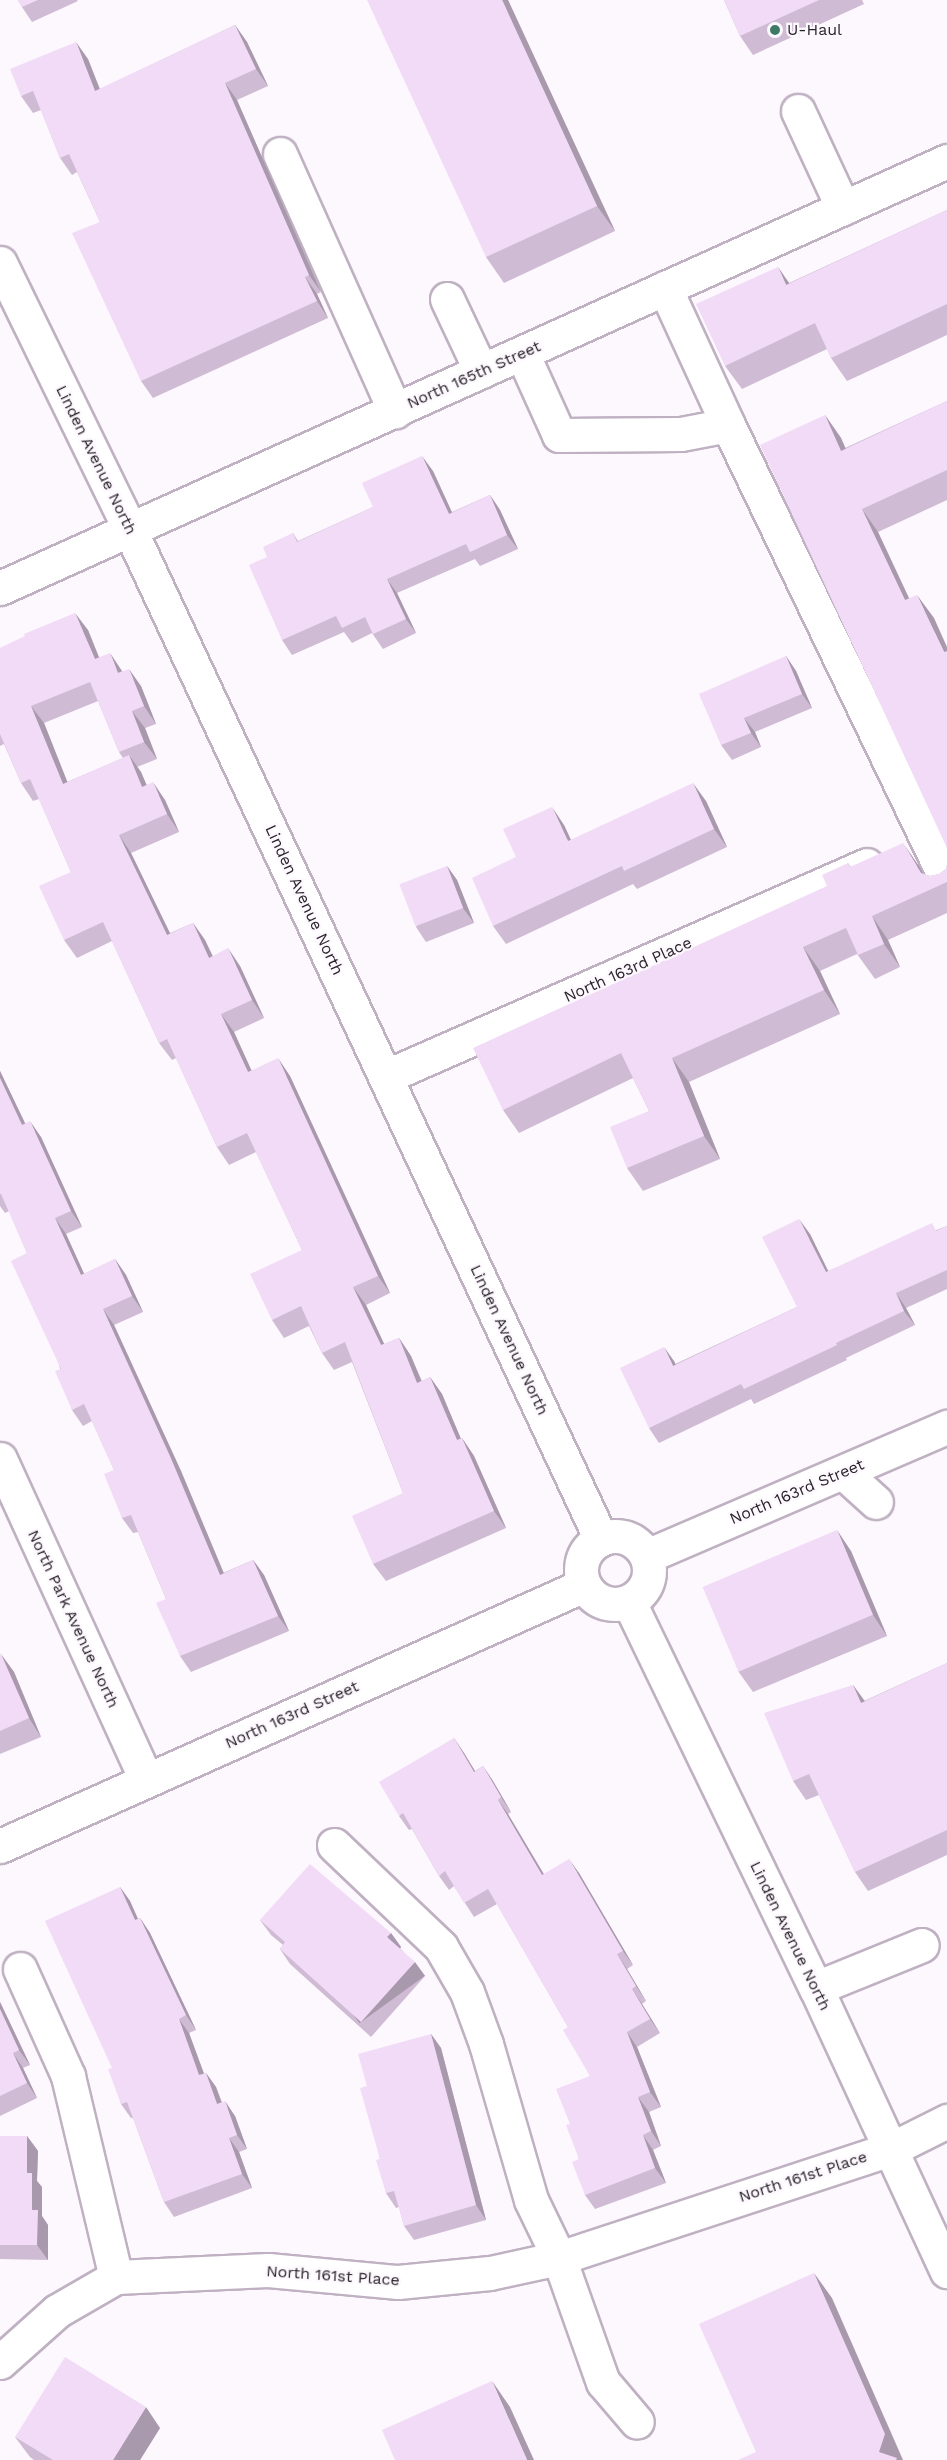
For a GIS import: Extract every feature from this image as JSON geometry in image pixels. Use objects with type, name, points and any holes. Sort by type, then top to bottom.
[{"type":"street","points":[[798,111],[843,208]]},
{"type":"street","points":[[280,154],[394,411]]},
{"type":"street","name":"North 165th Street","points":[[0,588],[947,161]]},
{"type":"street","name":"Linden Avenue North","points":[[0,263],[130,531],[387,1076],[601,1539]]},
{"type":"street","points":[[665,288],[947,881]]},
{"type":"street","points":[[447,299],[481,371]]},
{"type":"street","points":[[522,353],[559,435],[681,434],[728,424]]},
{"type":"street","name":"North 163rd Place","points":[[387,1076],[869,864]]},
{"type":"street","name":"North 163rd Street","points":[[647,1556],[844,1473],[947,1426]]},
{"type":"street","name":"North Park Avenue North","points":[[0,1459],[146,1779]]},
{"type":"street","points":[[844,1473],[876,1502]]},
{"type":"street","points":[[619,1536],[628,1538],[636,1543],[647,1556],[650,1574],[648,1583],[637,1597],[629,1602],[603,1603],[595,1598],[584,1585],[581,1567],[583,1558],[587,1550],[601,1539],[619,1536]]},
{"type":"street","name":"North 163rd Street","points":[[0,1846],[584,1585]]},
{"type":"street","name":"Linden Avenue North","points":[[629,1602],[816,1988],[947,2271]]},
{"type":"street","points":[[334,1845],[441,1947],[467,1992],[531,2200],[559,2258],[603,2382],[637,2422]]},
{"type":"street","points":[[816,1988],[922,1945]]},
{"type":"street","points":[[20,1969],[68,2076],[116,2277]]},
{"type":"street","name":"North 161st Place","points":[[0,2362],[57,2311],[116,2277],[268,2270],[398,2282],[490,2273],[559,2258],[891,2149],[947,2121]]},
{"type":"building","points":[[18,0],[38,0],[22,7]]},
{"type":"building","points":[[367,0],[502,0],[597,206],[486,257]]},
{"type":"building","points":[[724,0],[819,0],[740,36]]},
{"type":"building","points":[[235,25],[256,69],[225,83],[309,275],[305,277],[317,301],[141,381],[72,233],[100,222],[69,154],[60,158],[33,91],[21,96],[10,69],[76,42],[95,91]]},
{"type":"building","points":[[947,210],[947,304],[831,358],[815,323],[725,366],[696,304],[778,267],[786,285]]},
{"type":"building","points":[[947,401],[947,470],[862,509],[905,600],[917,595],[944,652],[947,651],[947,848],[760,445],[825,415],[841,451]]},
{"type":"building","points":[[422,456],[449,514],[490,495],[507,535],[470,552],[466,544],[387,579],[406,619],[373,634],[365,617],[342,628],[336,616],[282,640],[249,565],[267,557],[263,547],[293,533],[297,542],[373,507],[362,483]]},
{"type":"building","points":[[75,613],[95,659],[110,653],[118,673],[129,669],[144,706],[132,711],[144,742],[119,752],[90,682],[31,706],[63,784],[129,755],[142,787],[153,782],[167,814],[119,835],[167,935],[193,923],[209,958],[228,948],[252,1000],[221,1014],[248,1072],[278,1058],[378,1276],[353,1287],[381,1345],[399,1338],[417,1383],[430,1377],[457,1440],[462,1438],[494,1511],[373,1564],[352,1516],[403,1493],[345,1342],[322,1353],[301,1306],[272,1320],[250,1274],[302,1250],[247,1133],[217,1147],[167,1039],[159,1043],[103,922],[64,940],[39,886],[71,872],[30,779],[21,783],[0,734],[0,648],[25,636],[24,634]]},
{"type":"building","points":[[786,656],[802,694],[744,718],[751,733],[721,745],[699,694]]},
{"type":"building","points":[[693,783],[714,829],[624,871],[622,866],[493,926],[472,878],[516,857],[503,829],[552,807],[568,841]]},
{"type":"building","points":[[903,843],[921,873],[930,876],[939,874],[946,869],[947,865],[947,882],[872,916],[884,944],[858,955],[846,928],[803,947],[824,990],[672,1058],[704,1136],[627,1168],[610,1127],[649,1111],[621,1053],[503,1110],[473,1048],[827,886],[822,875],[848,863],[850,867]]},
{"type":"building","points":[[447,866],[463,908],[416,926],[399,884]]},
{"type":"building","points":[[0,1078],[22,1125],[30,1121],[71,1211],[55,1218],[81,1275],[115,1259],[132,1296],[103,1309],[170,1456],[220,1575],[253,1560],[278,1616],[180,1656],[156,1603],[166,1599],[131,1515],[122,1518],[104,1474],[114,1470],[84,1404],[72,1410],[55,1371],[61,1369],[11,1261],[27,1253],[0,1194]]},
{"type":"building","points":[[799,1219],[826,1272],[932,1223],[936,1231],[947,1226],[947,1270],[896,1293],[904,1311],[744,1389],[741,1384],[649,1428],[620,1368],[664,1347],[673,1366],[797,1307],[762,1237]]},
{"type":"building","points":[[837,1530],[873,1615],[739,1672],[703,1587]]},
{"type":"building","points":[[0,1654],[29,1718],[0,1731]]},
{"type":"building","points":[[947,1663],[947,1830],[855,1872],[809,1774],[793,1781],[764,1713],[853,1685],[861,1703]]},
{"type":"building","points":[[454,1738],[474,1772],[483,1766],[501,1797],[498,1800],[542,1875],[569,1859],[623,1951],[617,1954],[636,1986],[632,1989],[650,2019],[627,2032],[650,2092],[638,2097],[651,2131],[643,2135],[655,2168],[585,2195],[572,2162],[579,2159],[566,2125],[570,2124],[556,2089],[590,2076],[563,2030],[568,2027],[488,1889],[464,1903],[445,1871],[439,1876],[403,1813],[399,1816],[379,1782]]},
{"type":"building","points":[[310,1864],[391,1933],[387,1937],[415,1962],[361,2022],[280,1949],[285,1942],[260,1920]]},
{"type":"building","points":[[120,1887],[135,1920],[140,1918],[186,2015],[179,2019],[199,2075],[206,2073],[217,2104],[225,2101],[237,2135],[229,2138],[242,2174],[164,2202],[127,2102],[121,2104],[108,2069],[112,2068],[45,1921]]},
{"type":"building","points":[[0,2009],[19,2050],[13,2053],[27,2083],[0,2096]]},
{"type":"building","points":[[431,2034],[476,2205],[404,2226],[394,2191],[386,2193],[376,2160],[380,2159],[360,2088],[367,2086],[358,2054]]},
{"type":"building","points":[[0,2136],[27,2136],[27,2173],[32,2173],[32,2210],[38,2210],[37,2245],[0,2245]]},
{"type":"building","points":[[814,2273],[885,2434],[879,2452],[897,2458],[896,2460],[738,2460],[756,2452],[699,2324]]},
{"type":"building","points":[[65,2357],[146,2407],[113,2460],[53,2460],[15,2437]]},
{"type":"building","points":[[492,2381],[527,2460],[395,2460],[382,2430]]},
{"type":"place","name":"U-Haul","points":[[775,30]]}]
